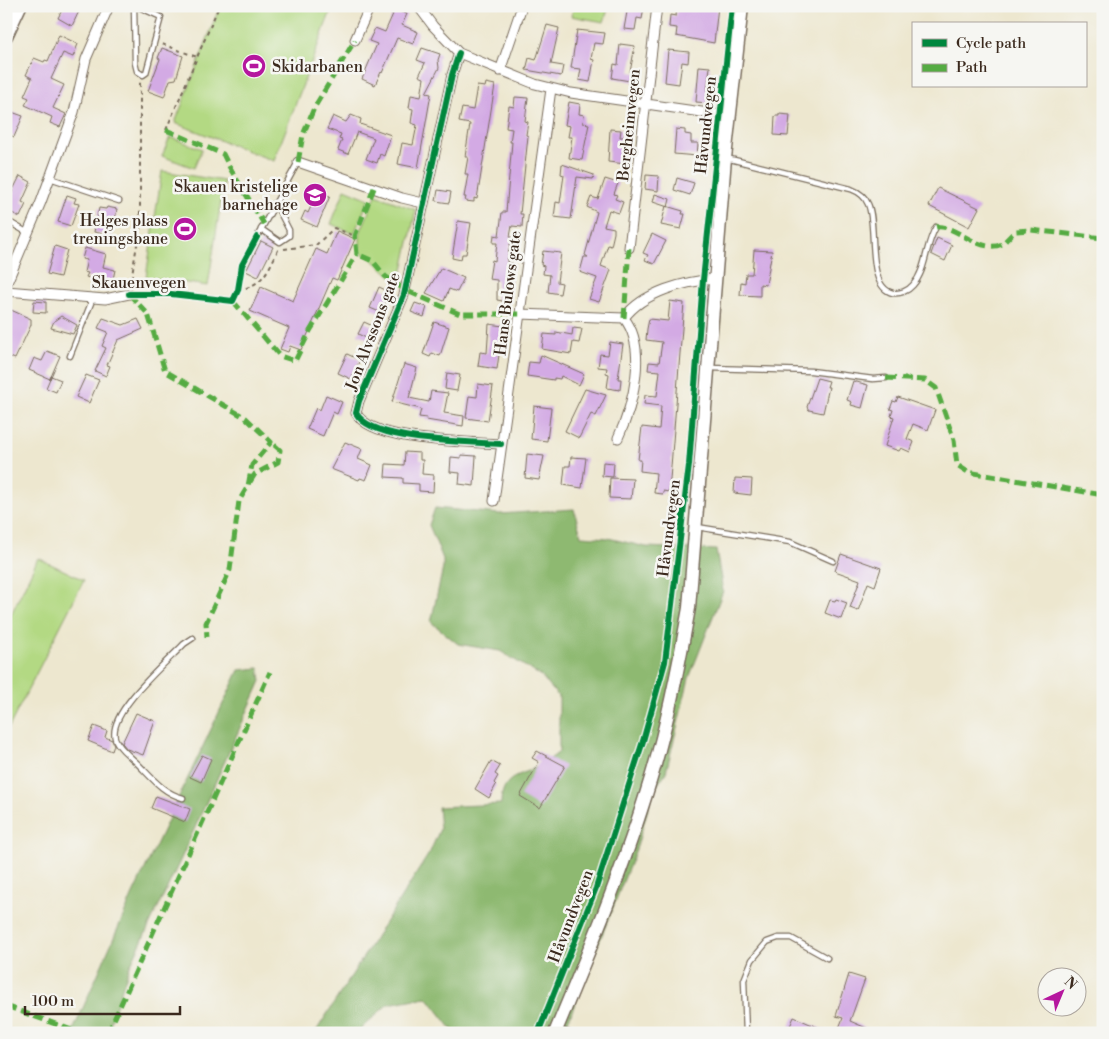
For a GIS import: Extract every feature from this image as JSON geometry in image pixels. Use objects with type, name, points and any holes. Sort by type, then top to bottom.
[{"type":"main road","points":[[6,36],[20,6]]},
{"type":"main road","name":"Håvundvegen","points":[[560,1032],[623,866],[652,776],[682,645],[688,608],[696,527],[725,158],[742,6]]},
{"type":"street","points":[[6,285],[74,112],[94,38],[109,6]]},
{"type":"street","points":[[355,40],[370,6]]},
{"type":"street","points":[[418,6],[433,26],[460,53],[500,71],[551,89],[730,116]]},
{"type":"street","points":[[500,71],[522,6]]},
{"type":"street","name":"Bergheimvegen","points":[[629,248],[657,6]]},
{"type":"street","name":"Jon Alvssons gate","points":[[460,53],[452,75],[404,295],[359,401],[356,413],[360,420],[382,432],[501,444]]},
{"type":"street","name":"Hans Bulows gate","points":[[494,501],[551,89]]},
{"type":"street","points":[[298,162],[402,198],[424,202]]},
{"type":"street","points":[[624,318],[637,304],[646,299],[693,282],[716,279]]},
{"type":"street","name":"Skauenvegen","points":[[6,291],[105,299],[128,294]]},
{"type":"street","points":[[520,314],[624,318],[629,324],[635,340],[636,376],[630,407],[618,438]]},
{"type":"lane","points":[[136,6],[161,17],[155,41],[146,73],[140,74],[135,63],[136,6]]},
{"type":"lane","points":[[725,158],[851,189],[862,195],[871,211],[876,272],[882,286],[890,292],[900,293],[914,284],[936,228]]},
{"type":"lane","points":[[257,237],[298,162]]},
{"type":"lane","points":[[49,178],[119,201]]},
{"type":"lane","points":[[261,229],[274,240],[283,242],[290,234],[275,203]]},
{"type":"lane","points":[[6,220],[28,233]]},
{"type":"lane","points":[[70,356],[94,298]]},
{"type":"lane","points":[[709,368],[810,371],[873,379],[886,378]]},
{"type":"lane","points":[[696,527],[720,529],[790,542],[833,561]]},
{"type":"lane","points":[[183,798],[167,792],[149,776],[118,744],[114,735],[119,717],[134,696],[184,644],[193,638]]},
{"type":"lane","points":[[746,1033],[744,980],[752,960],[767,942],[778,938],[791,938],[827,958]]},
{"type":"path","points":[[166,130],[218,6]]},
{"type":"path","points":[[155,41],[197,57]]},
{"type":"path","points":[[128,294],[140,227],[140,74]]},
{"type":"path","points":[[279,250],[316,245],[334,228],[355,236]]},
{"type":"path","points":[[238,279],[237,293],[260,282],[283,242]]},
{"type":"path","points":[[618,817],[623,809],[624,799]]},
{"type":"green space","name":"Skidarbanen","points":[[220,6],[332,8],[274,161],[175,123]]},
{"type":"green space","points":[[574,6],[609,6],[604,22],[571,16]]},
{"type":"green space","points":[[170,137],[202,149],[194,168],[162,156]]},
{"type":"green space","name":"Helges plass treningsbane","points":[[162,171],[224,181],[208,286],[146,277]]},
{"type":"green space","points":[[345,189],[369,199],[354,234],[331,224]]},
{"type":"green space","points":[[376,195],[416,210],[400,284],[360,252],[360,233]]},
{"type":"green space","points":[[435,508],[500,514],[574,509],[581,536],[608,538],[646,547],[716,550],[723,591],[689,678],[666,772],[653,792],[636,849],[564,1031],[561,1033],[455,1033],[427,997],[388,1004],[356,1033],[315,1033],[430,852],[440,829],[438,807],[501,804],[504,788],[508,782],[542,764],[559,752],[559,697],[541,676],[500,651],[458,644],[431,622],[443,568],[443,559],[429,525]]},
{"type":"green space","points":[[38,558],[84,580],[6,733],[6,625]]},
{"type":"green space","points":[[259,668],[261,681],[180,861],[129,968],[107,1033],[72,1033],[133,894],[239,670]]},
{"type":"building","points":[[64,6],[80,9],[72,26],[58,18]]},
{"type":"building","points":[[376,6],[396,6],[402,9],[401,12],[407,14],[402,25],[418,32],[413,44],[397,38],[375,85],[362,79],[377,44],[369,41],[375,28],[385,32],[393,14]]},
{"type":"building","points":[[628,6],[644,6],[642,19],[637,18],[635,30],[624,29]]},
{"type":"building","points":[[677,6],[718,6],[714,43],[676,36],[677,28],[669,27],[670,15],[676,16]]},
{"type":"building","points":[[547,25],[559,28],[551,64],[563,66],[561,76],[526,70],[529,58],[536,60]]},
{"type":"building","points":[[577,30],[605,33],[603,44],[594,43],[591,59],[594,60],[590,82],[579,80],[581,69],[571,68]]},
{"type":"building","points":[[59,35],[78,44],[73,57],[63,53],[51,79],[64,85],[53,108],[66,114],[60,127],[50,123],[52,117],[25,105],[29,98],[24,96],[32,78],[26,75],[34,58],[44,62],[45,60],[48,61]]},
{"type":"building","points":[[620,44],[635,46],[630,72],[637,73],[636,82],[612,78],[614,64],[618,65]]},
{"type":"building","points":[[162,48],[183,56],[176,79],[170,80],[164,97],[148,91],[160,59],[158,58]]},
{"type":"building","points":[[422,48],[440,54],[438,60],[439,68],[426,93],[431,94],[418,168],[398,164],[402,143],[413,145],[417,125],[411,123],[413,109],[409,108],[411,95],[421,97],[424,78],[419,76],[425,63],[417,60]]},
{"type":"building","points":[[668,50],[689,52],[688,63],[682,62],[679,84],[665,82]]},
{"type":"building","points":[[699,66],[710,67],[707,91],[710,92],[709,103],[696,102]]},
{"type":"building","points":[[486,83],[495,85],[477,199],[474,198],[474,202],[465,201],[468,174],[465,174],[468,157],[465,157],[470,124],[459,122],[462,108],[473,110],[477,86],[485,87]]},
{"type":"building","points":[[515,97],[528,98],[525,121],[528,122],[526,135],[528,136],[520,214],[523,214],[522,227],[512,226],[510,237],[520,238],[519,245],[510,244],[507,262],[513,263],[508,302],[497,300],[497,280],[489,279],[492,260],[495,261],[497,243],[493,243],[494,235],[499,236],[502,212],[506,212],[512,129],[506,128],[509,106],[514,107]]},
{"type":"building","points":[[569,102],[580,104],[579,114],[584,115],[583,123],[589,124],[582,160],[569,158],[572,137],[568,137],[570,126],[565,125]]},
{"type":"building","points":[[6,110],[23,116],[14,137],[6,133]]},
{"type":"building","points":[[779,114],[790,115],[788,136],[774,135],[775,116],[779,116]]},
{"type":"building","points":[[351,115],[361,119],[360,124],[391,135],[384,156],[380,154],[377,163],[366,159],[374,138],[357,132],[348,154],[338,150],[342,140],[339,139],[341,134],[327,129],[333,116],[346,122]]},
{"type":"building","points":[[610,129],[621,130],[620,137],[628,137],[626,164],[608,162]]},
{"type":"building","points":[[676,129],[685,130],[685,134],[691,135],[691,143],[698,143],[697,156],[674,154]]},
{"type":"building","points":[[562,164],[594,175],[593,179],[577,177],[571,219],[554,217],[556,202],[560,203],[564,175],[561,174]]},
{"type":"building","points":[[646,175],[659,176],[658,191],[645,189]]},
{"type":"building","points":[[20,176],[31,182],[22,202],[26,204],[20,217],[6,210],[6,194],[10,196]]},
{"type":"building","points":[[677,178],[694,183],[690,195],[674,190]]},
{"type":"building","points":[[605,179],[618,183],[614,194],[617,195],[615,199],[623,202],[619,213],[609,210],[604,226],[614,228],[614,233],[611,246],[608,245],[601,266],[611,270],[599,302],[589,299],[597,278],[580,272],[584,257],[588,257],[585,255],[597,212],[587,207],[591,197],[598,199]]},
{"type":"building","points":[[938,188],[979,208],[969,227],[929,206]]},
{"type":"building","points":[[438,190],[451,192],[449,203],[436,201]]},
{"type":"building","points":[[318,191],[330,196],[317,227],[301,220],[305,211],[308,213]]},
{"type":"building","points":[[655,194],[670,199],[668,207],[653,202]]},
{"type":"building","points":[[67,195],[76,198],[74,203],[79,204],[71,226],[58,222]]},
{"type":"building","points":[[666,206],[683,211],[682,214],[685,214],[681,229],[661,225]]},
{"type":"building","points":[[107,207],[117,209],[112,236],[94,232],[99,208],[106,209]]},
{"type":"building","points":[[458,221],[471,223],[466,254],[462,254],[461,260],[452,258]]},
{"type":"building","points":[[337,231],[355,239],[337,280],[332,278],[301,350],[290,346],[288,352],[280,349],[289,328],[250,311],[261,287],[293,301],[316,249],[327,254]]},
{"type":"building","points":[[652,234],[666,241],[654,264],[645,260],[648,255],[643,253]]},
{"type":"building","points":[[937,238],[952,245],[945,261],[931,254]]},
{"type":"building","points":[[261,241],[273,247],[258,277],[246,271]]},
{"type":"building","points":[[55,246],[67,250],[60,277],[47,274]]},
{"type":"building","points":[[85,248],[106,254],[103,267],[115,270],[112,284],[86,277],[88,273],[84,272],[87,260],[82,259]]},
{"type":"building","points":[[754,250],[772,251],[766,285],[760,284],[760,296],[740,295],[741,282],[745,283],[746,274],[752,274]]},
{"type":"building","points":[[543,251],[561,253],[557,282],[562,283],[560,294],[548,292],[550,275],[543,274],[544,266],[541,265]]},
{"type":"building","points":[[441,268],[464,278],[457,292],[449,289],[444,301],[426,293]]},
{"type":"building","points":[[379,287],[390,292],[382,313],[370,308]]},
{"type":"building","points":[[34,301],[46,302],[46,313],[33,312]]},
{"type":"building","points":[[670,301],[684,303],[669,492],[663,491],[663,494],[654,493],[656,473],[640,471],[641,460],[638,460],[642,427],[659,429],[661,406],[644,404],[645,395],[657,396],[660,371],[648,370],[649,362],[659,363],[662,342],[646,340],[649,319],[668,321]]},
{"type":"building","points":[[415,303],[427,307],[424,317],[411,312]]},
{"type":"building","points":[[11,310],[31,319],[31,325],[15,359],[6,355],[6,320]]},
{"type":"building","points":[[61,316],[77,325],[73,334],[51,328],[54,321]]},
{"type":"building","points":[[103,318],[123,325],[138,319],[143,329],[118,340],[107,365],[110,366],[106,376],[95,371],[106,348],[102,346],[108,332],[98,328]]},
{"type":"building","points":[[364,322],[375,327],[370,340],[358,334]]},
{"type":"building","points":[[434,322],[449,327],[440,356],[432,353],[430,357],[423,354]]},
{"type":"building","points":[[489,324],[503,326],[497,369],[478,366],[480,352],[487,353]]},
{"type":"building","points":[[573,328],[582,329],[579,343],[573,342],[571,354],[542,349],[544,334],[556,335],[556,332],[572,335]]},
{"type":"building","points":[[610,342],[623,344],[618,379],[621,379],[620,390],[607,388],[609,374],[606,373],[607,368],[598,367],[600,354],[608,355]]},
{"type":"building","points":[[47,351],[60,356],[50,379],[29,370],[34,358],[42,361]]},
{"type":"building","points":[[347,354],[360,360],[351,379],[338,373]]},
{"type":"building","points":[[541,355],[584,374],[579,385],[561,376],[560,379],[554,378],[554,380],[527,376],[529,362],[539,363]]},
{"type":"building","points":[[404,364],[417,368],[409,398],[429,402],[431,391],[448,393],[444,413],[464,416],[463,426],[426,420],[427,418],[419,417],[421,409],[392,402]]},
{"type":"building","points":[[447,373],[460,375],[457,391],[445,389]]},
{"type":"building","points":[[86,375],[99,380],[89,403],[76,397]]},
{"type":"building","points":[[51,376],[61,380],[56,392],[46,388]]},
{"type":"building","points":[[817,378],[829,381],[823,413],[809,410],[807,407]]},
{"type":"building","points":[[853,381],[868,385],[862,408],[851,405],[852,402],[847,400]]},
{"type":"building","points":[[478,384],[493,386],[488,421],[466,418],[469,396],[477,397]]},
{"type":"building","points":[[585,389],[606,395],[596,416],[591,414],[579,438],[565,431]]},
{"type":"building","points":[[326,395],[342,402],[337,414],[333,412],[323,436],[307,429],[316,408],[320,410]]},
{"type":"building","points":[[898,397],[935,410],[928,430],[913,424],[907,439],[914,442],[910,452],[901,448],[899,451],[885,446],[894,417],[891,416],[893,410],[890,409],[893,401],[896,402]]},
{"type":"building","points":[[534,406],[551,408],[547,441],[531,439]]},
{"type":"building","points":[[345,442],[362,449],[358,459],[372,465],[366,480],[360,478],[359,480],[331,469]]},
{"type":"building","points":[[405,452],[420,453],[420,460],[423,460],[422,474],[434,475],[433,492],[419,491],[419,484],[403,483],[403,478],[385,477],[386,464],[404,465]]},
{"type":"building","points":[[527,454],[544,456],[539,480],[525,478]]},
{"type":"building","points":[[461,455],[476,456],[474,486],[459,484],[460,473],[450,472],[451,457],[461,458]]},
{"type":"building","points":[[571,457],[586,458],[582,488],[563,485],[565,466],[570,466]]},
{"type":"building","points":[[603,462],[614,463],[613,477],[602,476]]},
{"type":"building","points":[[610,478],[633,479],[631,499],[609,498]]},
{"type":"building","points":[[735,478],[752,479],[751,495],[734,493]]},
{"type":"building","points":[[841,554],[881,568],[875,586],[868,583],[858,611],[850,608],[860,580],[835,571]]},
{"type":"building","points":[[836,599],[847,603],[841,619],[825,613],[830,600],[835,601]]},
{"type":"building","points":[[136,713],[155,721],[143,755],[127,749],[122,743]]},
{"type":"building","points":[[94,726],[107,731],[105,737],[112,740],[114,745],[112,751],[88,741]]},
{"type":"building","points":[[537,751],[565,766],[540,808],[520,796],[539,762],[532,758]]},
{"type":"building","points":[[202,755],[211,759],[201,782],[190,777]]},
{"type":"building","points":[[491,761],[500,766],[495,774],[498,776],[494,783],[496,785],[489,798],[475,789]]},
{"type":"building","points":[[156,796],[190,809],[185,822],[151,808]]},
{"type":"building","points":[[849,974],[865,979],[850,1021],[878,1033],[837,1033],[843,1018],[836,1016]]},
{"type":"building","points":[[794,1017],[831,1033],[787,1033]]},
{"type":"marked path","points":[[298,162],[303,135],[314,108],[355,40]]},
{"type":"marked path","points":[[166,130],[223,154],[264,224]]},
{"type":"marked path","points":[[374,188],[355,236],[357,254],[373,261],[385,276],[405,290],[460,314],[520,314]]},
{"type":"marked path","points":[[936,227],[943,227],[976,242],[994,246],[1002,244],[1016,231],[1031,230],[1103,238]]},
{"type":"marked path","points":[[624,318],[629,248]]},
{"type":"marked path","points":[[233,301],[280,356],[295,361],[310,331],[357,254]]},
{"type":"marked path","points":[[129,294],[148,314],[165,371],[246,418],[271,442],[252,465],[248,486],[239,501],[230,570],[206,623],[207,637]]},
{"type":"marked path","points":[[886,378],[925,380],[936,388],[954,440],[957,465],[968,472],[1103,495]]},
{"type":"marked path","points":[[250,482],[255,474],[278,462],[280,450],[271,442]]},
{"type":"marked path","points":[[108,1033],[270,672]]},
{"type":"marked path","points":[[6,1006],[80,1033]]},
{"type":"cycle path","points":[[538,1033],[596,888],[643,741],[665,662],[689,465],[703,280],[732,6]]},
{"type":"cycle path","points":[[459,53],[452,75],[404,295],[359,401],[356,413],[365,423],[400,435],[422,439],[501,444]]},
{"type":"cycle path","points":[[129,294],[171,294],[233,301],[238,290],[242,265],[257,237]]},
{"type":"place","name":"Skidarbanen","points":[[254,66]]},
{"type":"place","name":"Skauen kristelige barnehage","points":[[315,195]]},
{"type":"place","name":"Helges plass treningsbane","points":[[185,229]]}]
